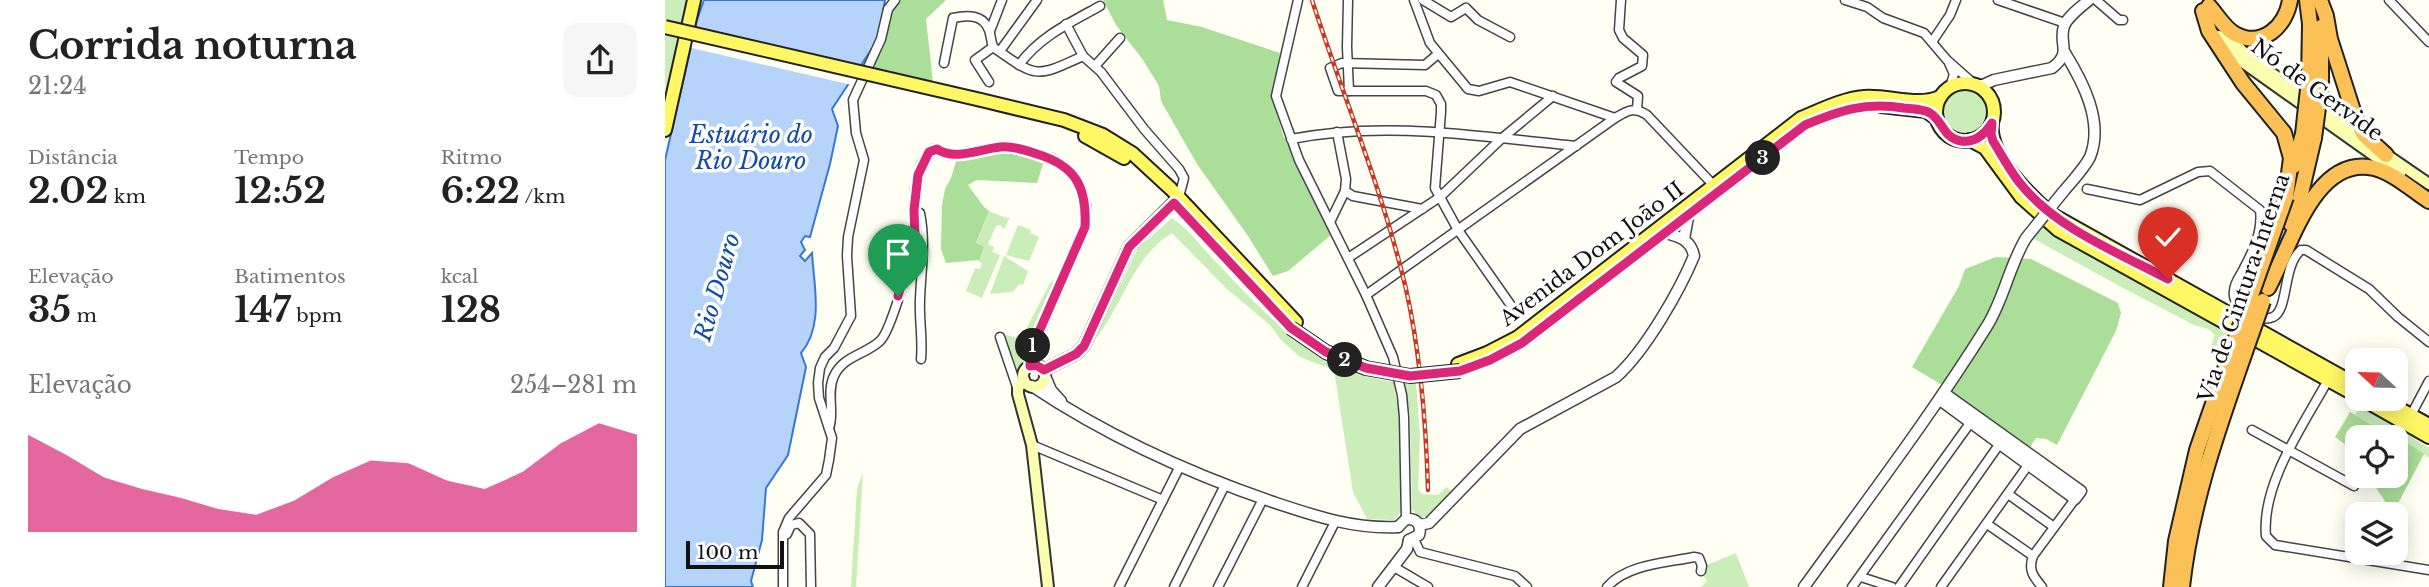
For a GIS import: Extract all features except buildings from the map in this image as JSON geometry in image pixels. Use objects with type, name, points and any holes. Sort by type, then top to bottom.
[{"type":"highway","points":[[2204,4],[2230,31],[2248,39],[2263,37],[2277,29],[2285,19],[2290,0]]},
{"type":"highway","name":"Via de Cintura Interna","points":[[2307,0],[2316,83]]},
{"type":"highway","points":[[2320,0],[2355,117],[2364,135],[2386,155]]},
{"type":"highway","name":"Via de Cintura Interna","points":[[2171,587],[2176,541],[2197,450],[2239,349],[2266,295],[2299,202],[2316,83],[2320,0]]},
{"type":"highway","points":[[2204,4],[2209,31],[2243,83],[2284,133],[2291,158],[2286,197]]},
{"type":"highway","name":"Via de Cintura Interna","points":[[2182,587],[2188,544],[2209,454],[2286,197],[2309,136]]},
{"type":"highway","points":[[2266,295],[2313,197],[2324,183],[2346,169],[2373,167],[2429,199]]},
{"type":"main road","points":[[665,130],[694,0]]},
{"type":"main road","name":"Nó de Gervide","points":[[2204,4],[2225,33],[2246,55],[2429,184]]},
{"type":"main road","name":"Nó de Gervide","points":[[2204,4],[2220,38],[2241,61],[2416,185],[2429,199]]},
{"type":"main road","points":[[665,27],[980,104]]},
{"type":"main road","points":[[665,35],[980,104]]},
{"type":"main road","points":[[2345,378],[2053,215],[2034,199],[2013,173],[1993,141],[1991,134],[1994,114],[1990,96],[1975,84],[1965,82],[1950,87],[1940,97],[1937,119],[1945,132],[1952,138],[1970,141],[1985,148],[2021,197],[2058,229],[2345,389]]},
{"type":"main road","name":"Avenida Dom João II","points":[[980,104],[1064,120],[1103,135],[1132,153],[1294,325],[1329,345],[1368,360],[1411,368],[1459,368],[1490,360],[1522,343],[1688,217],[1801,118],[1837,103],[1863,97],[1929,102],[1940,97]]},
{"type":"main road","name":"Avenida Dom João II","points":[[1459,368],[1518,337],[1805,125],[1840,111],[1864,106],[1891,106],[1926,111],[1937,119]]},
{"type":"main road","points":[[1970,141],[1983,135],[1992,123]]},
{"type":"main road","points":[[1025,385],[1042,383],[1044,373],[1076,354],[1084,346],[1129,247],[1176,200]]},
{"type":"main road","points":[[1044,373],[1036,365],[1025,370],[1048,587]]},
{"type":"main road","points":[[2383,411],[2429,437]]},
{"type":"main road","points":[[2403,411],[2429,425]]},
{"type":"street","points":[[783,587],[783,532],[789,519],[826,475],[832,438],[818,383],[820,368],[851,316],[848,237],[864,160],[856,133],[853,100],[881,39],[888,9],[895,0]]},
{"type":"street","points":[[990,31],[1002,0]]},
{"type":"street","points":[[989,82],[975,60],[996,49],[1037,0]]},
{"type":"street","points":[[1298,0],[1276,96],[1299,160],[1366,295],[1393,357],[1402,395],[1406,519]]},
{"type":"street","points":[[1348,0],[1349,91]]},
{"type":"street","points":[[1414,0],[1430,43],[1468,89],[1473,91],[1510,82],[1615,118]]},
{"type":"street","points":[[1423,0],[1451,17],[1467,4],[1478,20],[1510,37]]},
{"type":"street","points":[[1621,0],[1619,30],[1623,38],[1643,55],[1642,66],[1616,82],[1638,96],[1637,109]]},
{"type":"street","points":[[1845,0],[1924,33],[1947,60],[1975,84],[1983,85],[1994,80],[2052,68],[2065,53]]},
{"type":"street","points":[[1932,42],[1950,15],[1956,0]]},
{"type":"street","points":[[1998,0],[2065,23]]},
{"type":"street","points":[[1804,587],[1942,397],[1989,322],[2025,238],[2089,159],[2095,140],[2095,122],[2089,102],[2065,53],[2063,32],[2065,23],[2089,0]]},
{"type":"street","points":[[2096,0],[2119,20],[2123,20]]},
{"type":"street","points":[[2391,1],[2429,41]]},
{"type":"street","points":[[1019,65],[1040,43],[1066,24],[1100,6]]},
{"type":"street","points":[[944,63],[953,18],[967,15],[977,17],[990,31],[996,49],[1036,73],[1047,72],[1083,56]]},
{"type":"street","points":[[1066,24],[1083,56],[1101,72],[1144,129],[1179,169],[1184,178],[1176,200]]},
{"type":"street","points":[[1095,66],[1120,37]]},
{"type":"street","points":[[1438,54],[1425,65],[1348,64],[1330,68],[1338,91],[1436,94],[1441,104],[1435,188],[1458,230],[1510,304]]},
{"type":"street","points":[[1947,60],[1954,74],[1950,87]]},
{"type":"street","points":[[1990,96],[1994,80]]},
{"type":"street","points":[[1348,258],[1440,197],[1501,139],[1553,96]]},
{"type":"street","points":[[1366,295],[1624,112],[1637,109],[1647,115],[1718,189]]},
{"type":"street","points":[[1291,139],[1337,132],[1409,129],[1576,146]]},
{"type":"street","points":[[1330,222],[1345,191],[1346,179],[1337,132]]},
{"type":"street","points":[[829,428],[834,376],[839,367],[879,342],[890,323],[915,237],[914,210],[918,175],[929,152],[937,149],[949,155],[1009,147],[1052,158],[1065,166],[1081,187],[1086,205],[1085,227],[1031,350],[1030,366]]},
{"type":"street","points":[[2087,189],[2140,200],[2198,172],[2210,171],[2260,211],[2260,228],[2253,251],[2234,288],[2235,301],[2241,307],[2250,314],[2266,319],[2279,312],[2290,264],[2296,254],[2307,250],[2369,289],[2397,317],[2429,342]]},
{"type":"street","points":[[1345,191],[1353,196],[1422,209]]},
{"type":"street","points":[[914,210],[920,213],[924,244],[920,296],[921,359]]},
{"type":"street","points":[[1684,239],[1688,217]]},
{"type":"street","points":[[1419,525],[1429,523],[1520,429],[1616,377],[1628,367],[1657,324],[1692,259],[1693,251],[1684,239],[1666,233]]},
{"type":"street","points":[[1000,337],[1025,385],[1074,414],[1179,468],[1335,523],[1384,528],[1398,527],[1406,519],[1413,519],[1419,525],[1419,535],[1412,540],[1377,587]]},
{"type":"street","points":[[1044,373],[1051,390],[1074,414]]},
{"type":"street","points":[[2328,380],[2289,450],[2271,493],[2266,537],[2275,545],[2429,570]]},
{"type":"street","points":[[2410,415],[2429,381]]},
{"type":"street","points":[[1942,397],[2078,495],[2029,565],[2031,573],[2042,587]]},
{"type":"street","points":[[1852,587],[1973,419]]},
{"type":"street","points":[[2252,430],[2345,481]]},
{"type":"street","points":[[1899,587],[2002,440]]},
{"type":"street","points":[[1033,445],[1163,500]]},
{"type":"street","points":[[1941,587],[2031,461]]},
{"type":"street","points":[[1119,587],[1179,468]]},
{"type":"street","points":[[1174,587],[1225,485]]},
{"type":"street","points":[[2008,494],[2055,527]]},
{"type":"street","points":[[1219,587],[1263,499]]},
{"type":"street","points":[[783,543],[794,523],[804,526],[810,534],[811,587]]},
{"type":"street","points":[[1302,587],[1335,523]]},
{"type":"street","points":[[1987,524],[2033,556]]},
{"type":"street","points":[[1398,527],[1401,536],[1412,540],[1420,552],[1515,576],[1527,587]]},
{"type":"street","points":[[1607,587],[1613,580],[1645,566],[1694,557],[1699,558],[1701,571]]},
{"type":"street","points":[[1394,567],[1428,587]]},
{"type":"street","points":[[1860,577],[1892,587]]},
{"type":"green space","points":[[665,0],[688,0],[665,94],[665,34],[668,22],[665,21]]},
{"type":"green space","points":[[888,0],[946,0],[926,19],[933,83],[860,67],[875,38]]},
{"type":"green space","points":[[1103,0],[1163,0],[1167,20],[1202,27],[1280,53],[1272,96],[1283,135],[1331,235],[1288,271],[1273,276],[1197,164],[1161,101],[1159,86],[1116,25]]},
{"type":"green space","points":[[1966,88],[1983,95],[1990,112],[1983,129],[1966,136],[1949,129],[1942,112],[1949,95]]},
{"type":"green space","points":[[1012,152],[1045,158],[1037,183],[977,180],[968,185],[989,211],[976,243],[984,247],[979,260],[946,263],[941,249],[945,189],[958,155]]},
{"type":"green space","points":[[989,211],[1010,217],[1004,229],[1000,225],[996,226],[988,244],[994,247],[992,252],[1000,255],[982,298],[966,291],[975,268],[980,269],[982,263],[978,261],[984,247],[976,244]]},
{"type":"green space","points":[[1172,218],[1190,233],[1255,303],[1296,339],[1341,367],[1394,382],[1399,416],[1403,505],[1398,517],[1393,520],[1367,519],[1353,492],[1334,370],[1300,357],[1281,340],[1270,325],[1227,289],[1172,233],[1147,255],[1093,342],[1138,248]]},
{"type":"green space","points":[[1018,225],[1031,230],[1030,233],[1039,237],[1029,261],[1006,255]]},
{"type":"green space","points":[[2043,227],[2231,334],[2227,345],[2222,350],[2211,346],[2215,335],[2208,329],[2194,325],[2034,239]]},
{"type":"green space","points":[[1004,256],[1028,271],[1023,285],[1020,284],[1012,292],[990,294]]},
{"type":"green space","points":[[1996,257],[2031,259],[2118,303],[2121,313],[2116,331],[2057,445],[2046,439],[2036,438],[2028,450],[1951,401],[1942,385],[1912,367],[1959,286],[1965,269]]},
{"type":"green space","points":[[1059,275],[1028,344],[1024,346],[1027,348],[1016,378],[1003,334],[1021,339],[1050,283]]},
{"type":"green space","points":[[1404,383],[1416,383],[1420,434],[1418,489],[1422,494],[1438,495],[1447,487],[1453,493],[1431,517],[1419,517],[1412,509],[1410,415]]},
{"type":"green space","points":[[2357,411],[2368,411],[2391,425],[2372,425],[2355,415]]},
{"type":"green space","points":[[2350,412],[2372,425],[2345,425],[2345,444],[2335,437]]},
{"type":"green space","points":[[2408,435],[2429,448],[2429,458],[2408,444]]},
{"type":"green space","points":[[2408,444],[2424,454],[2408,484]]},
{"type":"green space","points":[[863,472],[856,587],[851,587],[857,489]]},
{"type":"green space","points":[[2376,488],[2406,488],[2399,502],[2386,502]]},
{"type":"green space","points":[[1736,553],[1749,587],[1701,587],[1707,581],[1702,574],[1704,566]]},
{"type":"water","name":"Estuário do Rio Douro","points":[[704,0],[885,0],[879,38],[832,109],[838,126],[830,164],[810,237],[805,236],[801,242],[805,250],[800,256],[805,261],[812,253],[815,318],[813,331],[801,353],[806,367],[788,455],[766,488],[762,540],[751,581],[753,587],[665,587],[665,160]]},
{"type":"pier","points":[[692,28],[864,67],[852,85],[687,47]]},
{"type":"railway","points":[[1312,0],[1374,180],[1406,289],[1422,389],[1428,490]]},
{"type":"route","points":[[898,296],[915,237],[914,210],[918,175],[929,152],[937,149],[949,155],[1009,147],[1052,158],[1065,166],[1081,187],[1086,205],[1085,227],[1031,350],[1030,366],[1036,365],[1044,370],[1076,354],[1084,346],[1129,247],[1174,203],[1291,328],[1326,352],[1366,368],[1410,376],[1460,371],[1490,360],[1522,343],[1805,125],[1840,111],[1864,106],[1891,106],[1926,111],[1937,119],[1945,132],[1961,141],[1970,141],[1983,135],[1992,123],[1993,141],[2020,183],[2042,206],[2074,228],[2168,279]]},
{"type":"water label","name":"Rio Douro","points":[[717,287]]}]
